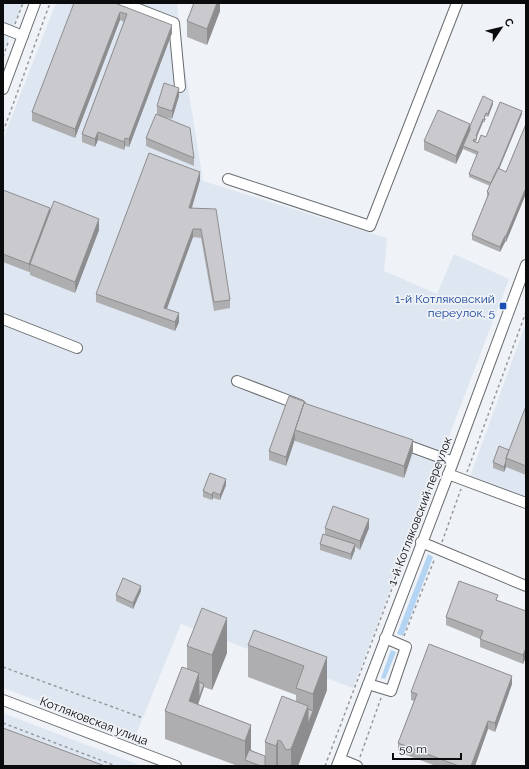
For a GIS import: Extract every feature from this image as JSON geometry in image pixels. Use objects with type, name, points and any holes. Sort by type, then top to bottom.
[{"type":"street","points":[[3,89],[7,65],[23,36],[35,3]]},
{"type":"street","points":[[123,3],[174,23],[180,87]]},
{"type":"street","points":[[228,179],[370,226],[457,3]]},
{"type":"street","points":[[3,28],[23,36]]},
{"type":"street","name":"1-й Котляковский переулок","points":[[339,762],[421,542],[522,288],[526,265]]},
{"type":"street","points":[[3,319],[77,348]]},
{"type":"street","points":[[237,381],[310,408]]},
{"type":"street","points":[[390,438],[453,462]]},
{"type":"street","points":[[448,474],[526,503]]},
{"type":"street","points":[[421,542],[526,586]]},
{"type":"street","points":[[368,684],[388,693],[406,647],[385,638]]},
{"type":"street","name":"Котляковская улица","points":[[3,700],[176,766]]},
{"type":"street","points":[[339,762],[358,762]]},
{"type":"path","points":[[3,132],[50,3]]},
{"type":"path","points":[[401,644],[439,550],[526,312]]},
{"type":"path","points":[[325,766],[442,458]]},
{"type":"path","points":[[3,667],[143,718]]},
{"type":"path","points":[[358,762],[388,693]]},
{"type":"path","points":[[3,723],[116,766]]},
{"type":"shaded area","points":[[3,3],[23,3],[3,53]]},
{"type":"shaded area","points":[[56,3],[177,3],[180,37],[203,181],[387,238],[384,271],[437,294],[454,254],[509,279],[353,688],[181,624],[135,737],[3,688],[3,139]]},
{"type":"shaded area","points":[[526,323],[526,504],[468,482]]},
{"type":"shaded area","points":[[428,554],[433,557],[403,636],[397,634]]},
{"type":"shaded area","points":[[391,650],[396,652],[385,679],[381,678]]},
{"type":"shaded area","points":[[3,713],[142,766],[3,766]]},
{"type":"building","points":[[74,3],[115,3],[172,25],[129,139],[125,138],[124,142],[98,132],[95,139],[82,134],[127,14],[120,12],[75,129],[32,112]]},
{"type":"building","points":[[194,3],[217,3],[207,29],[187,21]]},
{"type":"building","points":[[164,83],[179,88],[172,111],[157,106]]},
{"type":"building","points":[[483,96],[493,101],[488,114],[486,113],[484,117],[485,120],[483,119],[476,136],[476,140],[474,139],[473,141],[478,143],[481,135],[486,137],[500,102],[522,111],[491,183],[469,174],[478,152],[463,146]]},
{"type":"building","points":[[438,110],[470,124],[456,156],[424,141]]},
{"type":"building","points":[[156,114],[190,128],[194,158],[146,138]]},
{"type":"building","points":[[526,124],[526,190],[500,247],[472,235],[489,193],[487,192],[493,178],[498,168],[506,172]]},
{"type":"building","points":[[149,153],[200,172],[189,208],[216,209],[230,300],[214,302],[201,229],[193,229],[164,308],[179,313],[175,322],[96,294]]},
{"type":"building","points":[[3,190],[50,208],[29,264],[3,254]]},
{"type":"building","points":[[54,201],[99,219],[75,282],[30,264]]},
{"type":"building","points":[[289,396],[305,403],[286,457],[269,451]]},
{"type":"building","points":[[304,403],[413,440],[404,466],[295,430]]},
{"type":"building","points":[[526,406],[526,466],[506,458]]},
{"type":"building","points":[[499,446],[509,450],[504,467],[493,462]]},
{"type":"building","points":[[210,473],[226,479],[220,495],[213,492],[212,495],[203,491]]},
{"type":"building","points":[[333,506],[369,519],[360,541],[325,528]]},
{"type":"building","points":[[323,534],[355,544],[351,554],[320,544]]},
{"type":"building","points":[[123,578],[141,586],[133,603],[116,595]]},
{"type":"building","points":[[459,581],[498,595],[496,600],[526,611],[526,648],[523,655],[480,639],[483,631],[446,617]]},
{"type":"building","points":[[202,608],[227,618],[212,655],[187,646]]},
{"type":"building","points":[[254,630],[327,657],[313,694],[296,688],[304,666],[248,645]]},
{"type":"building","points":[[429,644],[512,676],[495,723],[488,721],[471,766],[459,766],[398,743],[417,694],[411,692]]},
{"type":"building","points":[[182,667],[199,673],[189,701],[251,725],[245,741],[165,711]]},
{"type":"building","points":[[199,682],[204,684],[199,698]]},
{"type":"building","points":[[282,696],[308,706],[291,749],[286,750],[281,741],[278,740],[276,746],[265,742]]},
{"type":"building","points":[[308,709],[313,711],[308,724]]},
{"type":"building","points":[[3,728],[105,766],[3,766]]},
{"type":"building","points":[[249,750],[265,756],[265,766],[245,760]]},
{"type":"place","name":"1-й Котляковский переулок, 5","points":[[503,306]]}]
